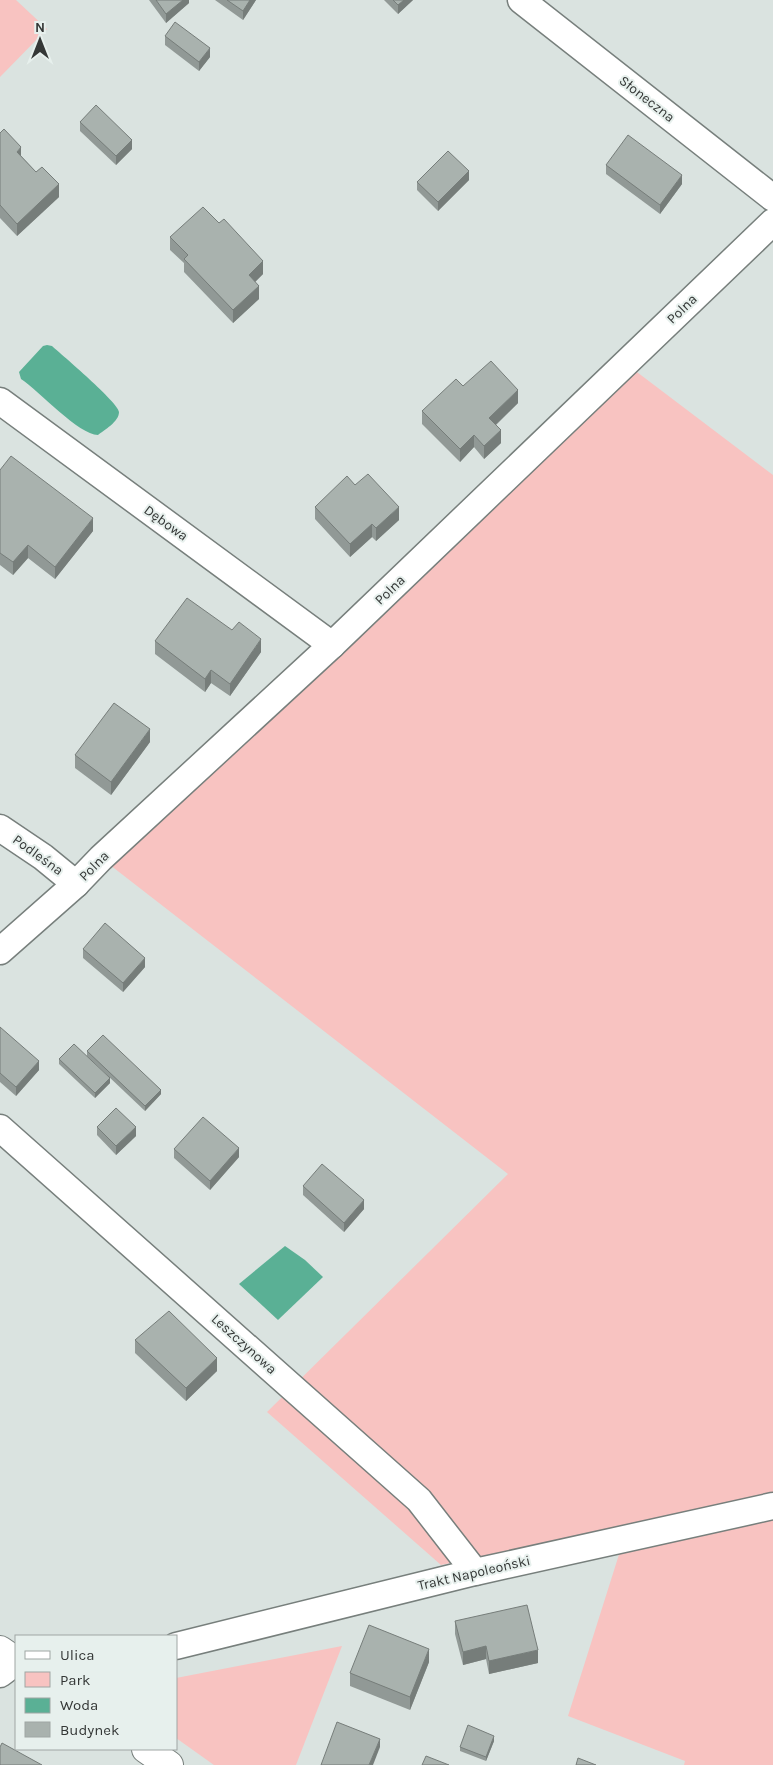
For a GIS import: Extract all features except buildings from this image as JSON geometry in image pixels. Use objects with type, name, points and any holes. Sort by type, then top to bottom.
[{"type":"street","name":"Słoneczna","points":[[520,0],[773,198]]},
{"type":"street","name":"Polna","points":[[0,951],[76,884],[101,858],[332,645],[773,222]]},
{"type":"street","name":"Dębowa","points":[[0,401],[332,645]]},
{"type":"street","name":"Podleśna","points":[[0,828],[43,857],[76,884]]},
{"type":"street","name":"Leszczynowa","points":[[0,1128],[419,1500],[476,1572]]},
{"type":"street","name":"Trakt Napoleoński","points":[[178,1646],[476,1572],[773,1506]]},
{"type":"street","points":[[0,1650],[15,1661]]},
{"type":"street","points":[[0,1674],[15,1663]]},
{"type":"street","points":[[147,1750],[169,1765]]},
{"type":"green space","points":[[0,0],[16,0],[47,29],[0,77]]},
{"type":"green space","points":[[625,363],[773,475],[773,1765],[684,1765],[685,1761],[568,1716],[628,1526],[441,1565],[267,1412],[508,1174],[101,858]]},
{"type":"green space","points":[[342,1646],[296,1765],[214,1765],[178,1739],[178,1678]]},
{"type":"water","points":[[43,346],[52,346],[78,368],[117,407],[119,412],[117,419],[98,435],[80,428],[21,379],[19,372]]},
{"type":"water","points":[[285,1246],[305,1260],[323,1277],[278,1320],[239,1284]]}]
